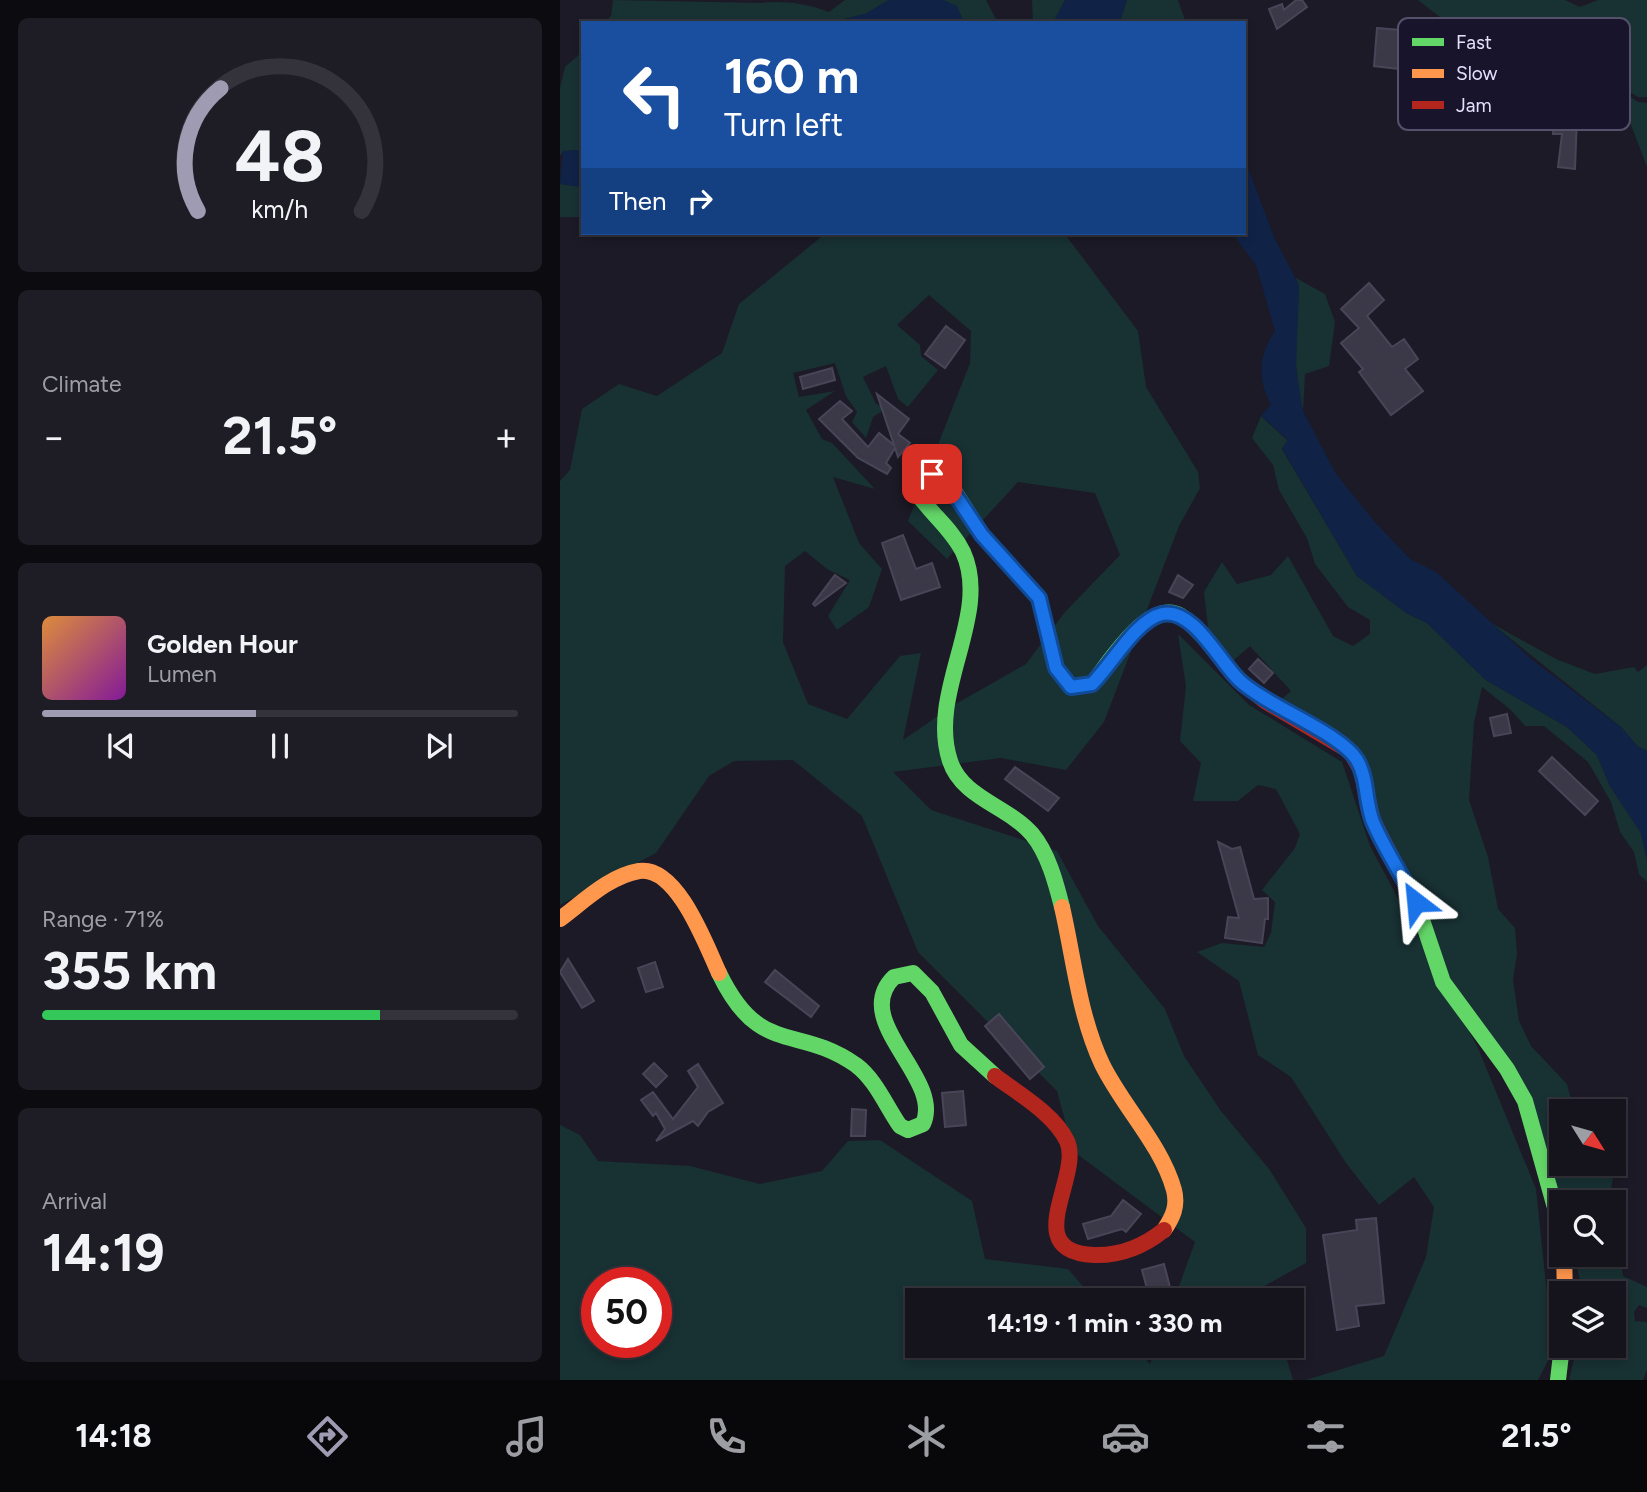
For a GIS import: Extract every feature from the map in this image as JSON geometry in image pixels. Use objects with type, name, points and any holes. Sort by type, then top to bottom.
[{"type":"main road","points":[[560,919],[633,871],[648,869],[661,874],[681,897],[719,977],[747,1017],[769,1032],[829,1052],[858,1066],[869,1078],[900,1126],[908,1130],[923,1124],[927,1106],[892,1036],[883,1004],[885,988],[894,976],[904,972],[916,974],[932,992],[968,1053],[1053,1124],[1068,1142],[1070,1168],[1055,1215],[1059,1235],[1067,1246],[1085,1254],[1117,1253],[1152,1239],[1168,1225],[1176,1204],[1172,1185],[1117,1091],[1096,1047],[1079,993],[1060,904],[1040,846],[1018,819],[966,788],[950,763],[945,738],[945,716],[967,611],[969,585],[961,551],[917,493],[919,480],[932,474],[946,481],[982,535],[1039,598],[1056,668],[1071,687],[1092,684],[1146,619],[1164,613],[1180,615],[1202,635],[1238,679],[1265,701],[1350,751],[1362,770],[1373,821],[1416,902],[1443,982],[1522,1094],[1550,1190]]},
{"type":"main road","points":[[1558,1380],[1561,1358]]},
{"type":"green space","points":[[613,0],[787,2],[829,12],[845,0],[889,0],[865,14],[837,21],[606,21],[611,16]]},
{"type":"green space","points":[[943,0],[986,0],[997,21],[963,21],[957,7]]},
{"type":"green space","points":[[1032,0],[1065,0],[1054,21],[1033,21]]},
{"type":"green space","points":[[1127,0],[1178,0],[1185,21],[1120,21]]},
{"type":"green space","points":[[1418,0],[1565,0],[1580,7],[1598,0],[1647,0],[1647,97],[1638,97],[1630,92],[1630,18],[1441,18]]},
{"type":"green space","points":[[581,53],[581,150],[563,151],[560,156],[560,88],[565,67]]},
{"type":"green space","points":[[1630,97],[1638,102],[1647,103],[1647,167],[1630,122]]},
{"type":"green space","points":[[560,184],[581,187],[581,217],[560,217]]},
{"type":"green space","points":[[824,235],[1066,235],[1138,331],[1146,387],[1198,472],[1200,488],[1179,526],[1104,722],[1066,770],[1001,758],[893,772],[931,810],[1057,851],[1098,926],[1165,1009],[1184,1056],[1221,1111],[1269,1169],[1306,1228],[1306,1263],[1261,1288],[1178,1288],[1195,1242],[1073,1151],[1057,1091],[918,952],[862,816],[793,760],[734,761],[709,776],[656,853],[560,905],[560,481],[570,470],[582,409],[619,384],[657,396],[722,353],[739,304]],"holes":[[[929,295],[971,331],[970,363],[908,521],[947,559],[1018,482],[1095,493],[1120,555],[1065,612],[1026,664],[954,705],[903,740],[921,653],[900,656],[847,719],[808,704],[783,642],[785,566],[805,551],[827,569],[850,580],[828,616],[837,630],[869,607],[882,569],[859,543],[833,477],[875,489],[832,443],[822,439],[806,410],[835,391],[799,397],[793,373],[835,363],[846,396],[857,412],[852,422],[866,438],[873,417],[887,408],[876,404],[863,377],[886,366],[898,399],[908,407],[938,370],[921,356],[920,345],[897,325]]]},
{"type":"green space","points":[[1296,278],[1325,294],[1335,322],[1329,366],[1305,374],[1303,411],[1295,353],[1299,299]]},
{"type":"green space","points":[[1261,416],[1288,441],[1282,449],[1357,576],[1408,614],[1427,623],[1486,680],[1567,727],[1597,755],[1610,786],[1641,833],[1647,860],[1647,882],[1639,874],[1634,852],[1620,832],[1611,802],[1588,762],[1544,726],[1525,726],[1511,710],[1482,687],[1474,723],[1469,800],[1488,857],[1498,909],[1515,928],[1517,954],[1513,980],[1519,1021],[1531,1046],[1567,1084],[1571,1099],[1549,1099],[1549,1159],[1543,1137],[1446,971],[1378,818],[1362,756],[1274,706],[1291,691],[1250,646],[1226,667],[1209,636],[1204,592],[1222,562],[1237,584],[1271,575],[1288,556],[1333,636],[1353,646],[1370,634],[1370,620],[1348,607],[1315,564],[1307,538],[1279,490],[1273,465],[1252,438]]},
{"type":"green space","points":[[1491,623],[1556,659],[1595,674],[1634,667],[1638,672],[1647,665],[1647,751],[1637,746],[1622,728]]},
{"type":"green space","points":[[1178,634],[1249,705],[1342,762],[1370,846],[1478,1048],[1536,1189],[1549,1313],[1549,1358],[1538,1380],[1306,1380],[1384,1356],[1426,1257],[1434,1207],[1414,1177],[1379,1205],[1346,1163],[1291,1077],[1258,1055],[1239,981],[1197,952],[1222,943],[1264,947],[1271,933],[1275,902],[1262,890],[1295,848],[1300,834],[1276,789],[1258,785],[1238,801],[1193,801],[1201,763],[1180,741],[1186,686]]},
{"type":"green space","points":[[560,1125],[580,1135],[598,1161],[690,1166],[760,1184],[822,1171],[848,1141],[880,1140],[972,1201],[985,1259],[1068,1269],[1085,1288],[905,1288],[905,1358],[1145,1358],[1150,1364],[1152,1358],[1287,1358],[1293,1380],[560,1380]]},
{"type":"green space","points":[[1554,1176],[1613,1176],[1611,1190],[1558,1190]]},
{"type":"green space","points":[[1577,1267],[1622,1267],[1623,1276],[1647,1287],[1647,1308],[1639,1305],[1634,1312],[1635,1321],[1647,1322],[1647,1370],[1643,1380],[1569,1380],[1574,1358],[1626,1358],[1626,1281],[1580,1281]]},
{"type":"water","points":[[889,0],[943,0],[957,6],[963,21],[837,21],[865,14]]},
{"type":"water","points":[[1065,0],[1127,0],[1120,21],[1054,21]]},
{"type":"water","points":[[581,150],[581,187],[560,184],[563,151]]},
{"type":"water","points":[[1246,162],[1274,237],[1299,285],[1296,369],[1303,411],[1336,474],[1374,521],[1410,559],[1436,572],[1530,658],[1622,728],[1637,746],[1647,751],[1647,860],[1641,833],[1610,786],[1597,755],[1567,727],[1486,680],[1427,623],[1408,614],[1357,576],[1282,448],[1288,440],[1261,416],[1271,404],[1263,386],[1262,367],[1266,348],[1275,331],[1256,265],[1234,235],[1246,235]]},
{"type":"building","points":[[1296,0],[1302,0],[1307,7],[1277,29],[1269,9],[1282,4],[1284,10]]},
{"type":"building","points":[[1377,28],[1398,30],[1398,69],[1374,66]]},
{"type":"building","points":[[1553,130],[1576,130],[1575,169],[1558,167],[1562,134],[1553,134]]},
{"type":"building","points":[[1369,283],[1384,300],[1367,316],[1392,347],[1404,339],[1418,359],[1405,369],[1423,391],[1391,415],[1359,372],[1363,369],[1341,343],[1359,328],[1341,309]]},
{"type":"building","points":[[946,326],[965,340],[945,368],[925,354]]},
{"type":"building","points":[[832,368],[835,380],[803,389],[800,377]]},
{"type":"building","points":[[877,394],[909,419],[898,434],[910,443],[898,457],[895,448],[886,463],[891,468],[887,474],[858,458],[819,419],[840,401],[852,411],[842,419],[868,447],[879,433],[894,445]]},
{"type":"building","points":[[903,535],[916,569],[932,563],[940,587],[901,600],[882,543]]},
{"type":"building","points":[[835,575],[846,583],[815,606],[813,604]]},
{"type":"building","points":[[1178,575],[1193,585],[1183,598],[1169,592]]},
{"type":"building","points":[[1258,659],[1273,673],[1264,683],[1249,669]]},
{"type":"building","points":[[1507,714],[1511,733],[1494,736],[1490,718]]},
{"type":"building","points":[[1552,757],[1598,801],[1585,815],[1539,771]]},
{"type":"building","points":[[1015,767],[1059,798],[1048,811],[1005,779]]},
{"type":"building","points":[[1218,842],[1232,849],[1240,847],[1254,899],[1268,898],[1268,919],[1265,919],[1262,943],[1225,938],[1228,917],[1239,918]]},
{"type":"building","points":[[568,959],[594,1001],[582,1008],[560,972]]},
{"type":"building","points":[[655,962],[663,987],[646,992],[638,968]]},
{"type":"building","points":[[775,970],[819,1006],[811,1017],[765,982]]},
{"type":"building","points":[[999,1014],[1044,1067],[1030,1079],[985,1026]]},
{"type":"building","points":[[654,1063],[667,1076],[656,1087],[643,1074]]},
{"type":"building","points":[[698,1064],[723,1103],[708,1112],[698,1126],[693,1121],[656,1141],[665,1129],[656,1113],[653,1116],[641,1100],[653,1092],[673,1119],[698,1087],[688,1071]]},
{"type":"building","points":[[963,1091],[966,1125],[945,1127],[942,1093]]},
{"type":"building","points":[[852,1109],[866,1110],[865,1136],[851,1136]]},
{"type":"building","points":[[1123,1200],[1141,1214],[1126,1232],[1122,1229],[1088,1239],[1083,1224],[1111,1216]]},
{"type":"building","points":[[1376,1218],[1384,1303],[1356,1306],[1359,1326],[1337,1330],[1323,1235],[1357,1230],[1356,1220]]},
{"type":"building","points":[[1164,1264],[1170,1288],[1147,1288],[1142,1270]]},
{"type":"traffic: fast","points":[[1062,907],[1047,859],[1032,834],[1022,824],[964,784],[950,761],[945,735],[946,708],[966,628],[970,576],[958,544],[917,493],[919,480],[932,474],[953,489],[982,535],[1039,598],[1056,668],[1071,687],[1092,684],[1131,635],[1156,616],[1169,613],[1181,616],[1202,635]]},
{"type":"traffic: fast","points":[[1419,911],[1443,982],[1507,1069],[1525,1101],[1550,1190]]},
{"type":"traffic: fast","points":[[719,973],[734,1000],[749,1017],[765,1028],[835,1052],[856,1065],[875,1086],[900,1126],[908,1130],[923,1124],[926,1106],[921,1088],[889,1031],[882,1012],[883,994],[894,977],[913,973],[932,992],[961,1045],[995,1076]]},
{"type":"traffic: fast","points":[[1558,1380],[1561,1358]]},
{"type":"traffic: slow","points":[[560,919],[617,878],[639,871],[653,873],[666,880],[678,893],[698,927],[719,973]]},
{"type":"traffic: slow","points":[[1062,907],[1082,1007],[1094,1045],[1111,1080],[1160,1157],[1174,1190],[1174,1211],[1164,1230]]},
{"type":"traffic: slow","points":[[1564,1267],[1565,1281]]},
{"type":"traffic: jam","points":[[1202,635],[1238,679],[1265,701],[1350,751],[1361,770],[1373,821],[1419,911]]},
{"type":"traffic: jam","points":[[995,1076],[1045,1113],[1067,1141],[1070,1156],[1056,1227],[1060,1241],[1072,1251],[1094,1255],[1114,1254],[1132,1249],[1164,1230]]},
{"type":"route","points":[[932,474],[946,481],[953,489],[982,535],[1039,598],[1048,625],[1056,668],[1071,687],[1092,684],[1146,619],[1164,613],[1180,615],[1202,635],[1238,679],[1265,701],[1350,751],[1362,770],[1373,821],[1416,902]]}]
